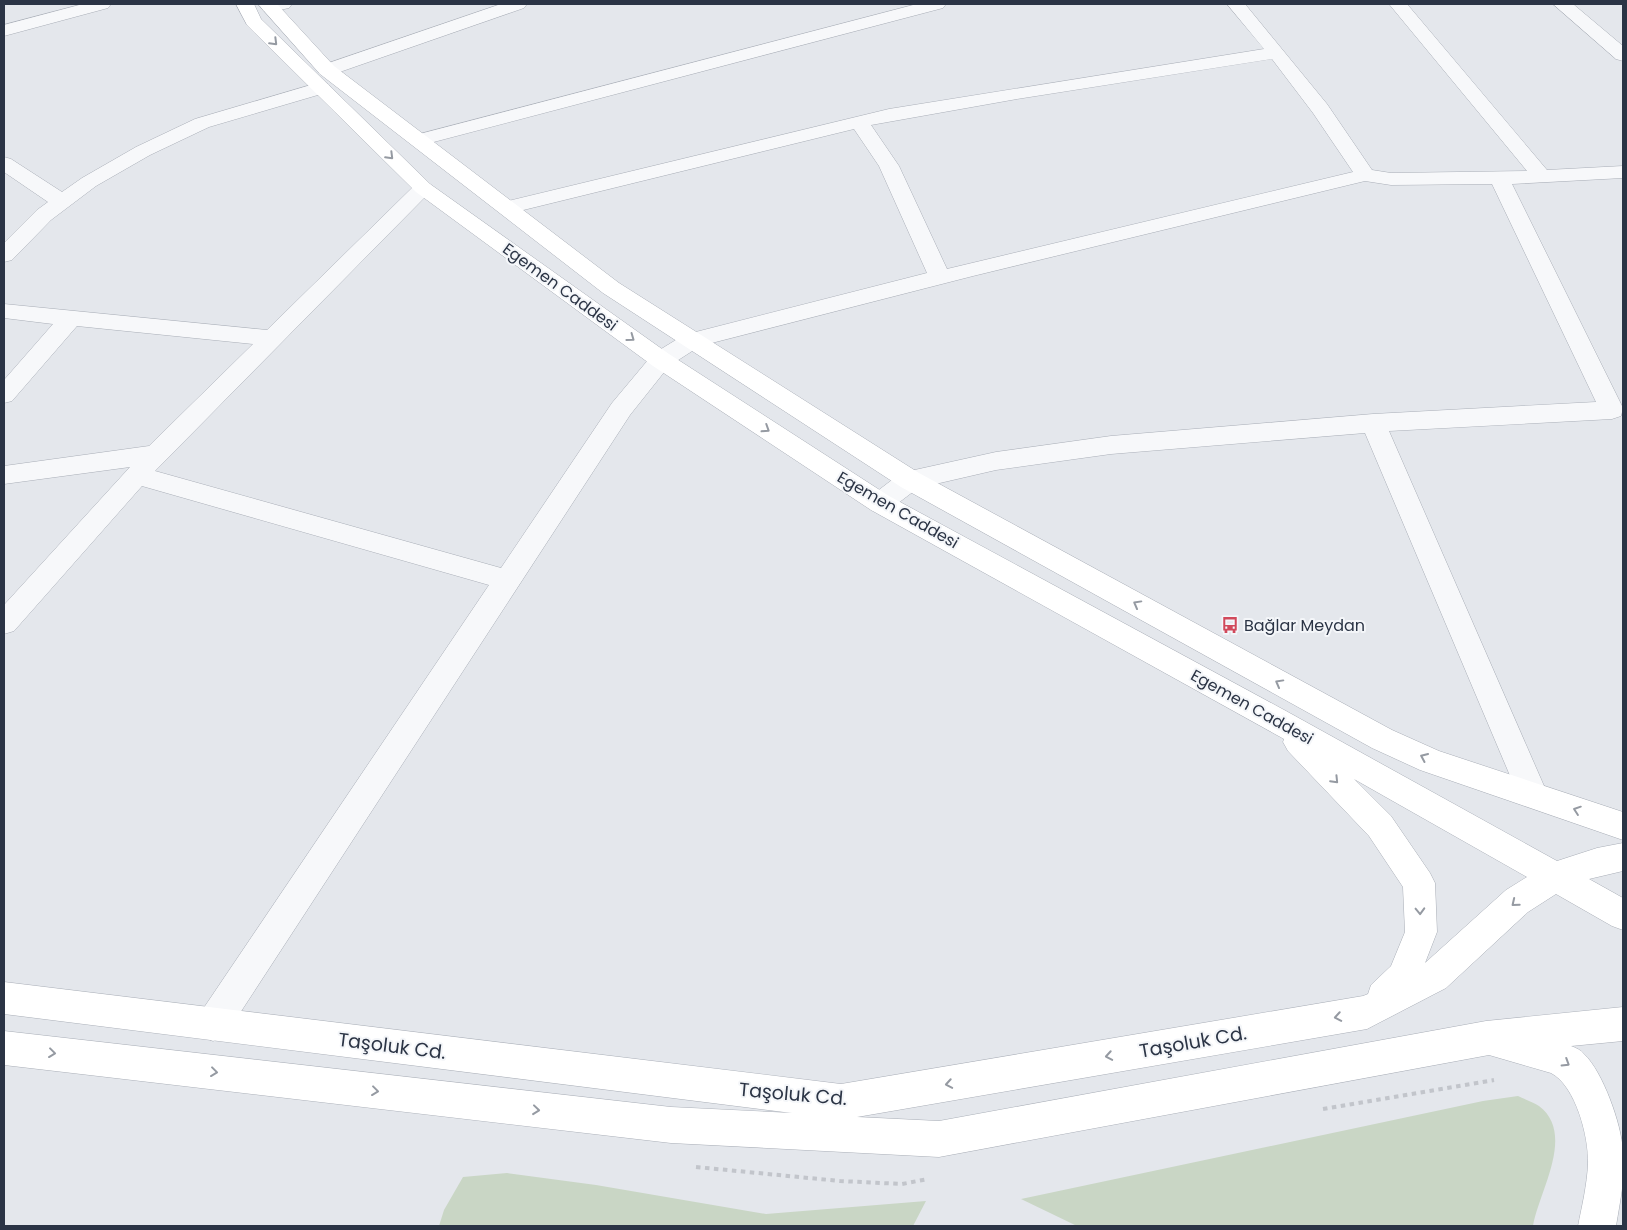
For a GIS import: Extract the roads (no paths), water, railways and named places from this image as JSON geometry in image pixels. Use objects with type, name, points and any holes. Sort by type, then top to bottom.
[{"type":"main road","name":"Egemen Caddesi","points":[[245,4],[253,21],[324,79],[419,140],[611,288],[910,480],[1382,739],[1431,761],[1623,826]]},
{"type":"main road","name":"Egemen Caddesi","points":[[273,5],[324,79],[423,188],[662,360],[880,503],[1276,720],[1623,915]]},
{"type":"main road","points":[[1276,720],[1380,826],[1419,883],[1421,932],[1403,977],[1368,1012]]},
{"type":"main road","name":"Taşoluk Cd.","points":[[4,998],[841,1102],[1368,1012],[1434,976],[1517,901],[1556,876],[1597,862],[1623,857]]},
{"type":"main road","name":"Taşoluk Cd.","points":[[4,1048],[671,1125],[939,1139],[1486,1038],[1623,1024]]},
{"type":"main road","points":[[1486,1038],[1556,1058],[1572,1066],[1590,1096],[1600,1124],[1606,1159],[1597,1226]]},
{"type":"street","points":[[4,31],[102,4]]},
{"type":"street","points":[[4,254],[44,215],[89,182],[136,155],[202,123],[324,79],[518,4]]},
{"type":"street","points":[[419,140],[937,4]]},
{"type":"street","points":[[1236,4],[1277,53],[1345,142],[1365,175]]},
{"type":"street","points":[[1398,4],[1542,176]]},
{"type":"street","points":[[1562,4],[1623,55]]},
{"type":"street","points":[[507,208],[889,115],[1017,93],[1277,53]]},
{"type":"street","points":[[859,122],[889,166],[940,278]]},
{"type":"street","points":[[4,163],[62,202]]},
{"type":"street","points":[[213,1024],[621,410],[662,360],[692,340],[973,268],[1365,175],[1391,179],[1499,178],[1623,172]]},
{"type":"street","points":[[880,503],[910,480],[996,461],[1111,445],[1446,418],[1618,410],[1499,178]]},
{"type":"street","points":[[4,623],[156,454],[423,188]]},
{"type":"street","points":[[4,312],[271,338]]},
{"type":"street","points":[[4,395],[71,318]]},
{"type":"street","points":[[1374,423],[1533,795]]},
{"type":"street","points":[[4,475],[156,454]]},
{"type":"street","points":[[136,475],[508,580]]},
{"type":"place","name":"Bağlar Meydan","points":[[1230,625]]}]
